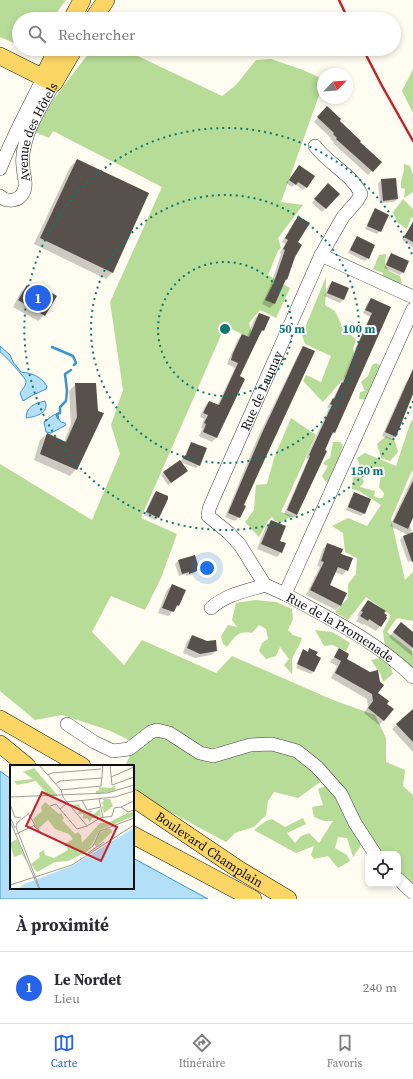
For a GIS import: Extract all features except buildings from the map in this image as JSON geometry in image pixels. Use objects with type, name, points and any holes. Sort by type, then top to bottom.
[{"type":"main road","points":[[76,12],[82,0]]},
{"type":"main road","points":[[98,12],[106,0]]},
{"type":"main road","points":[[0,56],[48,81]]},
{"type":"main road","name":"Avenue des Hôtels","points":[[48,81],[55,56]]},
{"type":"main road","name":"Avenue des Hôtels","points":[[48,81],[68,56]]},
{"type":"main road","points":[[0,719],[80,765]]},
{"type":"main road","points":[[0,744],[26,765]]},
{"type":"main road","name":"Boulevard Champlain","points":[[134,799],[238,869],[288,899]]},
{"type":"main road","name":"Boulevard Champlain","points":[[134,836],[253,899]]},
{"type":"street","name":"Avenue des Hôtels","points":[[0,169],[21,121],[48,81]]},
{"type":"street","name":"Avenue des Hôtels","points":[[0,196],[2,198],[13,200],[18,199],[23,194],[25,188],[22,165],[25,142],[34,122],[48,81]]},
{"type":"street","name":"Rue de Launay","points":[[265,585],[240,545],[229,533],[208,516],[208,509],[321,256],[343,217],[358,201],[361,194],[358,187],[319,152],[315,146]]},
{"type":"street","points":[[321,256],[413,297]]},
{"type":"street","name":"Rue de la Promenade","points":[[413,309],[285,594],[373,644],[413,677]]},
{"type":"street","points":[[211,608],[219,601],[232,594],[265,585],[285,594]]},
{"type":"street","points":[[68,724],[94,742],[113,751],[130,749],[151,732],[157,730],[169,733],[200,752],[212,756],[250,745],[272,744],[296,751],[317,767],[341,794],[355,823],[373,851]]},
{"type":"street","points":[[401,882],[413,893]]},
{"type":"green space","points":[[0,0],[66,0],[57,12],[12,12],[12,42],[0,37]]},
{"type":"green space","points":[[87,56],[138,56],[222,96],[236,85],[256,60],[271,59],[317,76],[317,101],[281,202],[303,205],[278,238],[281,248],[278,251],[268,275],[290,288],[276,318],[260,310],[249,323],[253,339],[225,326],[141,518],[177,534],[161,578],[145,610],[111,596],[92,632],[124,665],[142,640],[216,673],[232,656],[333,700],[375,715],[386,738],[386,762],[405,770],[403,786],[413,795],[413,886],[401,874],[401,851],[380,851],[341,784],[296,744],[262,739],[208,749],[156,723],[131,741],[108,730],[62,715],[35,720],[0,691],[0,464],[92,520],[120,454],[111,425],[123,390],[110,302],[162,187],[53,131],[49,138],[30,130]]},
{"type":"green space","points":[[413,69],[413,113],[402,91]]},
{"type":"green space","points":[[404,164],[410,166],[413,175],[413,192],[404,198],[405,189],[401,188],[401,184]]},
{"type":"green space","points":[[403,199],[413,209],[413,217],[411,218],[407,229],[397,222],[393,212]]},
{"type":"green space","points":[[386,254],[385,265],[389,271],[400,276],[402,283],[393,285],[382,280],[383,273],[373,269],[379,255]]},
{"type":"green space","points":[[326,277],[325,305],[335,311],[342,326],[356,340],[353,349],[354,353],[345,377],[323,402],[303,381],[306,375],[321,382],[331,356],[305,344],[302,335]]},
{"type":"green space","points":[[376,363],[382,367],[367,400],[359,399],[360,392],[365,391],[361,382],[368,376],[372,365]]},
{"type":"green space","points":[[291,418],[316,435],[281,512],[293,516],[281,522],[275,521],[272,517],[259,537],[245,522],[254,510],[256,485],[267,484],[274,458]]},
{"type":"green space","points":[[413,420],[413,470],[391,519],[405,580],[413,572],[413,621],[397,618],[387,632],[413,652],[413,673],[385,647],[383,631],[391,615],[366,597],[348,620],[335,612],[348,598],[348,584],[356,574],[357,558],[345,552],[343,533],[332,526],[348,518],[367,526],[381,505],[359,491],[352,489],[353,476],[361,474],[364,482],[360,487],[375,491],[374,496],[383,498],[384,493],[379,487],[381,475],[361,469],[357,458],[365,453],[396,466],[411,421]]},
{"type":"green space","points":[[386,436],[395,441],[398,452],[390,461],[381,458],[377,444]]},
{"type":"green space","points":[[333,442],[340,442],[343,445],[332,482],[326,482],[322,476],[328,466],[323,464],[330,458]]},
{"type":"green space","points":[[255,600],[276,602],[292,609],[293,619],[288,630],[293,635],[302,638],[292,660],[292,674],[284,665],[289,659],[280,647],[276,656],[266,659],[259,651],[262,643],[268,639],[266,629],[259,625],[252,633],[247,632],[237,635],[227,647],[223,644],[221,636],[228,625],[237,627],[232,620],[236,603]]},
{"type":"green space","points":[[315,630],[332,632],[350,643],[346,651],[332,645],[324,646]]},
{"type":"green space","points":[[380,658],[390,665],[393,674],[383,682],[380,673],[371,660]]},
{"type":"green space","points":[[157,734],[174,740],[192,753],[259,748],[294,754],[323,780],[298,798],[274,792],[268,801],[266,815],[254,827],[235,833],[226,842],[134,793],[134,765],[125,765],[132,751]]},
{"type":"green space","points":[[328,785],[339,798],[362,844],[353,857],[347,838],[338,837],[335,848],[347,855],[350,861],[338,868],[328,856],[314,859],[311,855],[314,846],[296,853],[254,830],[266,821],[272,819],[285,827],[303,818],[306,824],[287,833],[295,843],[301,836],[309,833],[319,843],[333,821],[324,821],[314,817],[312,807],[323,805],[318,789]]},
{"type":"water","points":[[0,346],[10,355],[13,362],[21,372],[33,374],[42,380],[47,386],[46,389],[23,401],[20,393],[25,386],[26,381],[0,352]]},
{"type":"water","points":[[45,401],[45,409],[41,414],[26,418],[29,408]]},
{"type":"water","points":[[55,414],[61,422],[65,423],[66,425],[51,433],[46,432],[44,422]]},
{"type":"water","points":[[0,771],[10,778],[10,889],[134,889],[134,859],[208,899],[0,899]]},
{"type":"waterway","points":[[52,347],[73,356],[76,363],[74,365]]},
{"type":"waterway","points":[[58,418],[57,414],[60,413],[60,407],[66,401],[67,391],[65,374],[71,370]]},
{"type":"railway","points":[[339,0],[345,12]]},
{"type":"railway","points":[[367,56],[413,141]]},
{"type":"place","name":"Le Nordet","points":[[38,298]]}]
